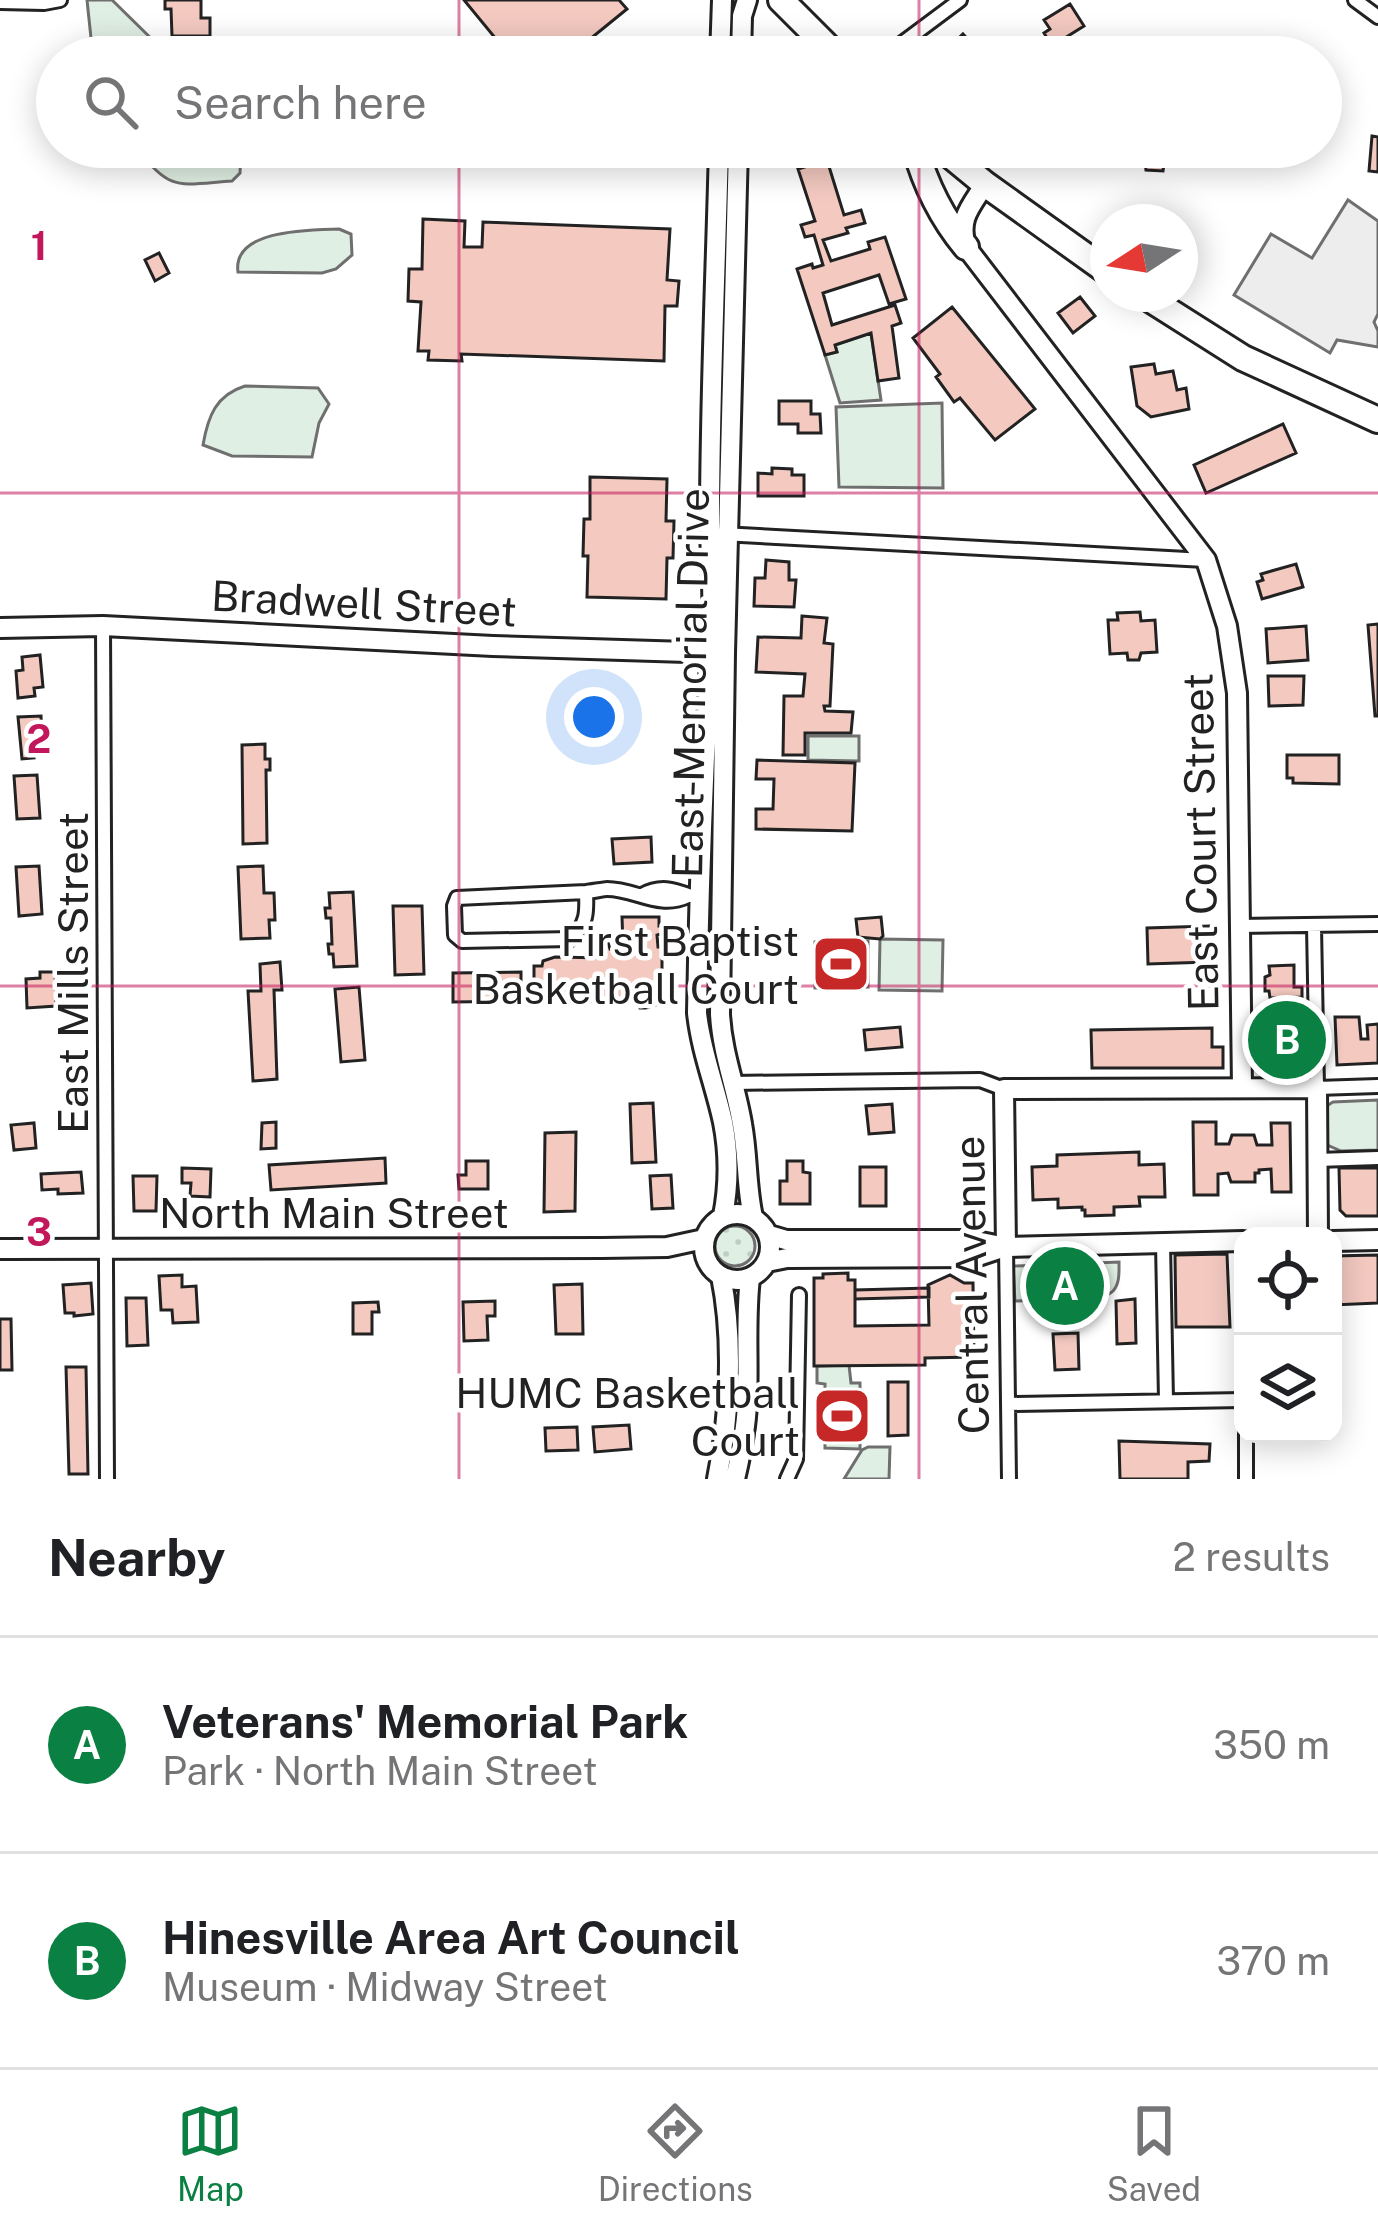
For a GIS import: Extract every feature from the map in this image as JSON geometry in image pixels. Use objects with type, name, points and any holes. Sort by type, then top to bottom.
[{"type":"highway","points":[[781,0],[817,36]]},
{"type":"highway","points":[[922,168],[947,224],[966,247]]},
{"type":"highway","points":[[966,168],[1090,259]]},
{"type":"highway","points":[[1170,312],[1243,358],[1378,420]]},
{"type":"main road","points":[[721,36],[722,0]]},
{"type":"main road","points":[[742,36],[747,0]]},
{"type":"main road","name":"East Memorial Drive","points":[[718,168],[720,533]]},
{"type":"main road","name":"East Memorial Drive","points":[[737,168],[717,653],[720,1014],[722,1046],[745,1138],[753,1217]]},
{"type":"main road","points":[[966,247],[964,218],[985,184]]},
{"type":"main road","name":"East Court Street","points":[[966,247],[1206,560],[1227,626],[1238,693],[1242,1087]]},
{"type":"main road","name":"Bradwell Street","points":[[0,628],[103,626],[717,653]]},
{"type":"main road","name":"East Memorial Drive","points":[[717,653],[693,896],[700,1046],[725,1136],[728,1192],[724,1216]]},
{"type":"main road","points":[[1004,1089],[1317,1088],[1318,1227]]},
{"type":"main road","name":"Central Avenue","points":[[1004,1089],[1006,1246]]},
{"type":"main road","points":[[1006,1246],[975,1256],[788,1258],[767,1262],[750,1278],[732,1280],[709,1266],[705,1248],[712,1224],[735,1213],[753,1217],[769,1235],[786,1240],[971,1240],[1006,1246],[1234,1241]]},
{"type":"main road","points":[[767,1262],[769,1235]]},
{"type":"main road","points":[[1342,1241],[1378,1240]]},
{"type":"main road","name":"North Main Street","points":[[0,1249],[705,1248]]},
{"type":"main road","points":[[717,1479],[727,1377],[721,1276]]},
{"type":"main road","points":[[735,1479],[747,1400],[750,1278]]},
{"type":"street","points":[[0,2],[60,0]]},
{"type":"street","points":[[914,36],[960,0]]},
{"type":"street","points":[[1355,0],[1378,16]]},
{"type":"street","points":[[720,533],[1206,560]]},
{"type":"street","name":"East Mills Street","points":[[103,626],[106,1479]]},
{"type":"street","points":[[586,892],[583,928],[571,939],[462,941],[455,935],[457,898],[606,889],[642,895],[654,888],[677,889],[693,896]]},
{"type":"street","points":[[1239,926],[1378,924]]},
{"type":"street","points":[[1314,926],[1317,1088],[1378,1086]]},
{"type":"street","points":[[732,1083],[980,1080],[1004,1089]]},
{"type":"street","points":[[1317,1160],[1378,1158]]},
{"type":"street","points":[[1163,1243],[1166,1400]]},
{"type":"street","name":"Central Avenue","points":[[1006,1246],[1009,1479]]},
{"type":"street","points":[[787,1479],[796,1459],[799,1295]]},
{"type":"street","points":[[1010,1404],[1234,1400]]},
{"type":"street","points":[[1246,1443],[1246,1479]]},
{"type":"green space","points":[[87,0],[112,0],[149,36],[91,36]]},
{"type":"green space","points":[[154,168],[240,168],[232,181],[198,184],[176,182]]},
{"type":"green space","points":[[339,229],[351,234],[352,255],[336,269],[238,272],[239,258],[260,240]]},
{"type":"green space","points":[[871,333],[881,400],[840,403],[825,355],[837,352],[835,345]]},
{"type":"green space","points":[[245,386],[318,388],[329,404],[319,423],[312,457],[232,456],[203,445],[215,408]]},
{"type":"green space","points":[[942,403],[943,488],[839,487],[836,407]]},
{"type":"green space","points":[[808,736],[859,736],[859,761],[808,760]]},
{"type":"green space","points":[[880,939],[943,940],[942,991],[879,990]]},
{"type":"green space","name":"First Baptist Basketball Court","points":[[868,941],[868,987],[815,988],[815,942]]},
{"type":"green space","points":[[1378,1100],[1378,1150],[1341,1151],[1325,1144],[1325,1107],[1333,1102]]},
{"type":"green space","points":[[735,1226],[749,1232],[755,1246],[749,1260],[735,1266],[721,1260],[715,1246],[721,1232]]},
{"type":"green space","points":[[1119,1262],[1117,1284],[1106,1295],[1015,1301],[1013,1266]]},
{"type":"green space","name":"HUMC Basketball Court","points":[[849,1365],[851,1383],[860,1383],[860,1449],[825,1448],[825,1384],[817,1383],[817,1366]]},
{"type":"green space","points":[[890,1447],[889,1479],[844,1479],[862,1450]]},
{"type":"shaded area","points":[[1348,200],[1378,221],[1378,314],[1374,322],[1378,347],[1337,340],[1330,353],[1234,295],[1271,234],[1312,258]]},
{"type":"building","points":[[165,0],[201,0],[201,18],[210,18],[210,36],[172,36],[171,9],[165,9]]},
{"type":"building","points":[[464,0],[619,0],[627,9],[594,36],[494,36]]},
{"type":"building","points":[[1070,4],[1084,26],[1068,36],[1046,36],[1050,29],[1044,20]]},
{"type":"building","points":[[1372,136],[1378,137],[1378,172],[1369,171]]},
{"type":"building","points":[[829,168],[844,215],[861,210],[865,223],[823,240],[831,261],[870,249],[868,242],[885,237],[906,299],[889,304],[879,275],[823,293],[832,325],[895,305],[901,323],[892,326],[899,378],[878,381],[871,333],[835,345],[837,352],[825,355],[797,269],[823,265],[814,235],[805,237],[801,225],[815,221],[798,169]]},
{"type":"building","points":[[423,219],[465,221],[464,247],[482,247],[483,222],[670,229],[667,280],[679,281],[677,306],[665,306],[664,361],[461,354],[462,361],[428,360],[429,351],[418,351],[421,302],[408,301],[409,269],[422,269]]},
{"type":"building","points":[[159,253],[169,273],[155,281],[145,260]]},
{"type":"building","points":[[1080,297],[1095,316],[1073,333],[1058,313]]},
{"type":"building","points":[[952,307],[1035,409],[995,440],[960,398],[954,402],[913,338]]},
{"type":"building","points":[[1154,364],[1156,374],[1173,371],[1177,390],[1186,388],[1189,409],[1151,417],[1137,406],[1131,367]]},
{"type":"building","points":[[779,401],[811,401],[811,414],[820,414],[821,433],[798,433],[798,424],[779,424]]},
{"type":"building","points":[[1283,424],[1296,453],[1206,493],[1194,465]]},
{"type":"building","points":[[772,468],[804,475],[804,496],[758,496],[758,473],[772,474]]},
{"type":"building","points":[[590,477],[667,479],[666,521],[674,521],[666,599],[587,597],[588,556],[583,556],[584,519],[590,519]]},
{"type":"building","points":[[766,560],[789,562],[789,580],[796,580],[794,607],[754,606],[755,578],[765,578]]},
{"type":"building","points":[[1296,564],[1303,587],[1262,599],[1257,582],[1263,580],[1261,574]]},
{"type":"building","points":[[1140,612],[1141,621],[1155,620],[1157,652],[1141,653],[1139,660],[1128,660],[1127,653],[1110,654],[1108,620],[1118,620],[1117,613]]},
{"type":"building","points":[[802,616],[827,618],[824,643],[833,644],[830,706],[824,706],[825,711],[853,712],[851,733],[805,733],[805,755],[783,755],[784,696],[803,696],[805,674],[756,672],[758,637],[801,638]]},
{"type":"building","points":[[1378,624],[1378,716],[1375,716],[1368,625]]},
{"type":"building","points":[[1306,626],[1308,660],[1268,663],[1266,629]]},
{"type":"building","points":[[40,655],[43,687],[34,688],[35,696],[18,698],[16,671],[23,670],[22,657]]},
{"type":"building","points":[[1268,676],[1304,676],[1303,705],[1269,706]]},
{"type":"building","points":[[41,716],[42,749],[33,749],[34,758],[22,759],[18,717]]},
{"type":"building","points":[[265,744],[265,759],[270,759],[270,770],[266,770],[267,843],[243,844],[242,745]]},
{"type":"building","points":[[1287,755],[1339,755],[1339,784],[1293,783],[1293,778],[1287,778]]},
{"type":"building","points":[[757,760],[855,763],[852,831],[756,829],[756,809],[773,809],[774,779],[756,779]]},
{"type":"building","points":[[37,775],[40,818],[17,819],[14,776]]},
{"type":"building","points":[[651,837],[652,862],[614,864],[612,839]]},
{"type":"building","points":[[39,866],[42,914],[19,916],[16,867]]},
{"type":"building","points":[[263,866],[264,893],[274,893],[270,938],[241,939],[238,867]]},
{"type":"building","points":[[353,892],[357,966],[334,967],[328,944],[332,944],[331,918],[326,918],[325,908],[330,908],[329,893]]},
{"type":"building","points":[[393,906],[422,906],[424,974],[395,975]]},
{"type":"building","points":[[622,917],[659,917],[659,926],[664,926],[664,933],[657,935],[658,947],[662,947],[662,1003],[640,1008],[638,1002],[541,1000],[542,986],[534,986],[534,966],[555,957],[604,958],[596,936],[605,933],[610,949],[623,945]]},
{"type":"building","points":[[881,917],[880,939],[858,937],[856,919]]},
{"type":"building","points":[[1209,926],[1209,962],[1148,964],[1147,928]]},
{"type":"building","points":[[280,962],[282,990],[274,990],[277,1079],[253,1081],[248,991],[261,991],[260,964]]},
{"type":"building","points":[[1294,965],[1294,987],[1302,987],[1302,997],[1270,998],[1265,991],[1269,966]]},
{"type":"building","points":[[40,972],[55,972],[56,1006],[27,1008],[26,979],[40,978]]},
{"type":"building","points":[[521,972],[521,1001],[453,1002],[453,973]]},
{"type":"building","points":[[359,987],[365,1060],[341,1062],[335,989]]},
{"type":"building","points":[[1290,1012],[1313,1012],[1312,1064],[1262,1064],[1261,1016],[1290,1016]]},
{"type":"building","points":[[1335,1017],[1359,1017],[1361,1039],[1368,1039],[1367,1025],[1378,1024],[1378,1063],[1337,1065]]},
{"type":"building","points":[[900,1027],[902,1047],[866,1050],[864,1030]]},
{"type":"building","points":[[1212,1028],[1212,1047],[1223,1047],[1223,1068],[1092,1068],[1091,1030]]},
{"type":"building","points":[[653,1103],[656,1162],[632,1163],[630,1104]]},
{"type":"building","points":[[892,1104],[894,1132],[869,1134],[866,1106]]},
{"type":"building","points":[[276,1122],[276,1148],[261,1149],[262,1123]]},
{"type":"building","points":[[1193,1122],[1216,1122],[1216,1144],[1229,1144],[1232,1135],[1254,1135],[1257,1145],[1272,1145],[1271,1123],[1290,1123],[1291,1192],[1272,1192],[1271,1169],[1255,1173],[1255,1182],[1231,1182],[1228,1173],[1218,1174],[1218,1195],[1194,1195]]},
{"type":"building","points":[[34,1123],[36,1148],[14,1150],[11,1125]]},
{"type":"building","points":[[576,1132],[575,1211],[544,1212],[545,1133]]},
{"type":"building","points":[[1139,1152],[1139,1165],[1164,1164],[1165,1197],[1139,1197],[1140,1206],[1114,1207],[1114,1215],[1085,1216],[1082,1207],[1058,1208],[1058,1199],[1033,1200],[1032,1167],[1057,1166],[1057,1155]]},
{"type":"building","points":[[385,1158],[386,1183],[271,1190],[269,1165]]},
{"type":"building","points":[[466,1161],[488,1161],[488,1189],[459,1189],[458,1175],[466,1175]]},
{"type":"building","points":[[787,1161],[803,1161],[803,1172],[810,1173],[810,1204],[780,1204],[780,1181],[787,1181]]},
{"type":"building","points":[[860,1167],[886,1167],[886,1206],[860,1206]]},
{"type":"building","points":[[182,1168],[211,1169],[210,1197],[190,1196],[191,1183],[182,1183]]},
{"type":"building","points":[[1339,1168],[1378,1168],[1378,1216],[1346,1216],[1340,1210]]},
{"type":"building","points":[[81,1172],[83,1193],[42,1190],[41,1174]]},
{"type":"building","points":[[671,1175],[673,1208],[652,1209],[650,1176]]},
{"type":"building","points":[[133,1176],[157,1176],[156,1211],[134,1211]]},
{"type":"building","points":[[1227,1254],[1230,1327],[1176,1327],[1175,1255]]},
{"type":"building","points":[[1378,1255],[1378,1303],[1342,1305],[1342,1256]]},
{"type":"building","points":[[848,1273],[848,1280],[855,1280],[855,1326],[929,1325],[928,1285],[950,1275],[973,1283],[974,1357],[925,1358],[925,1365],[814,1366],[814,1278]]},
{"type":"building","points":[[182,1275],[182,1287],[196,1286],[198,1322],[173,1323],[172,1310],[161,1310],[159,1276]]},
{"type":"building","points":[[91,1283],[93,1314],[65,1313],[63,1285]]},
{"type":"building","points":[[582,1284],[583,1334],[556,1334],[554,1285]]},
{"type":"building","points":[[929,1288],[929,1297],[855,1299],[855,1290]]},
{"type":"building","points":[[126,1298],[146,1298],[148,1345],[127,1346]]},
{"type":"building","points":[[1135,1299],[1136,1343],[1117,1344],[1116,1301]]},
{"type":"building","points":[[1079,1300],[1079,1318],[1060,1320],[1060,1301]]},
{"type":"building","points":[[495,1301],[495,1316],[487,1316],[488,1340],[464,1341],[463,1302]]},
{"type":"building","points":[[378,1302],[379,1312],[372,1312],[372,1334],[353,1334],[353,1303]]},
{"type":"building","points":[[0,1319],[11,1319],[12,1370],[0,1370]]},
{"type":"building","points":[[1078,1333],[1079,1369],[1055,1370],[1053,1334]]},
{"type":"building","points":[[66,1367],[86,1367],[88,1474],[69,1474]]},
{"type":"building","points":[[888,1382],[908,1382],[908,1435],[888,1436]]},
{"type":"building","points":[[629,1425],[631,1449],[595,1452],[593,1427]]},
{"type":"building","points":[[577,1427],[578,1450],[546,1451],[545,1428]]},
{"type":"building","points":[[1119,1441],[1210,1444],[1209,1461],[1188,1462],[1188,1479],[1120,1479]]},
{"type":"place","name":"First Baptist Basketball Court","points":[[841,964]]},
{"type":"place","name":"Hinesville Area Art Council","points":[[1287,1040]]},
{"type":"place","name":"Veterans' Memorial Park","points":[[1065,1286]]},
{"type":"place","name":"HUMC Basketball Court","points":[[842,1416]]}]
